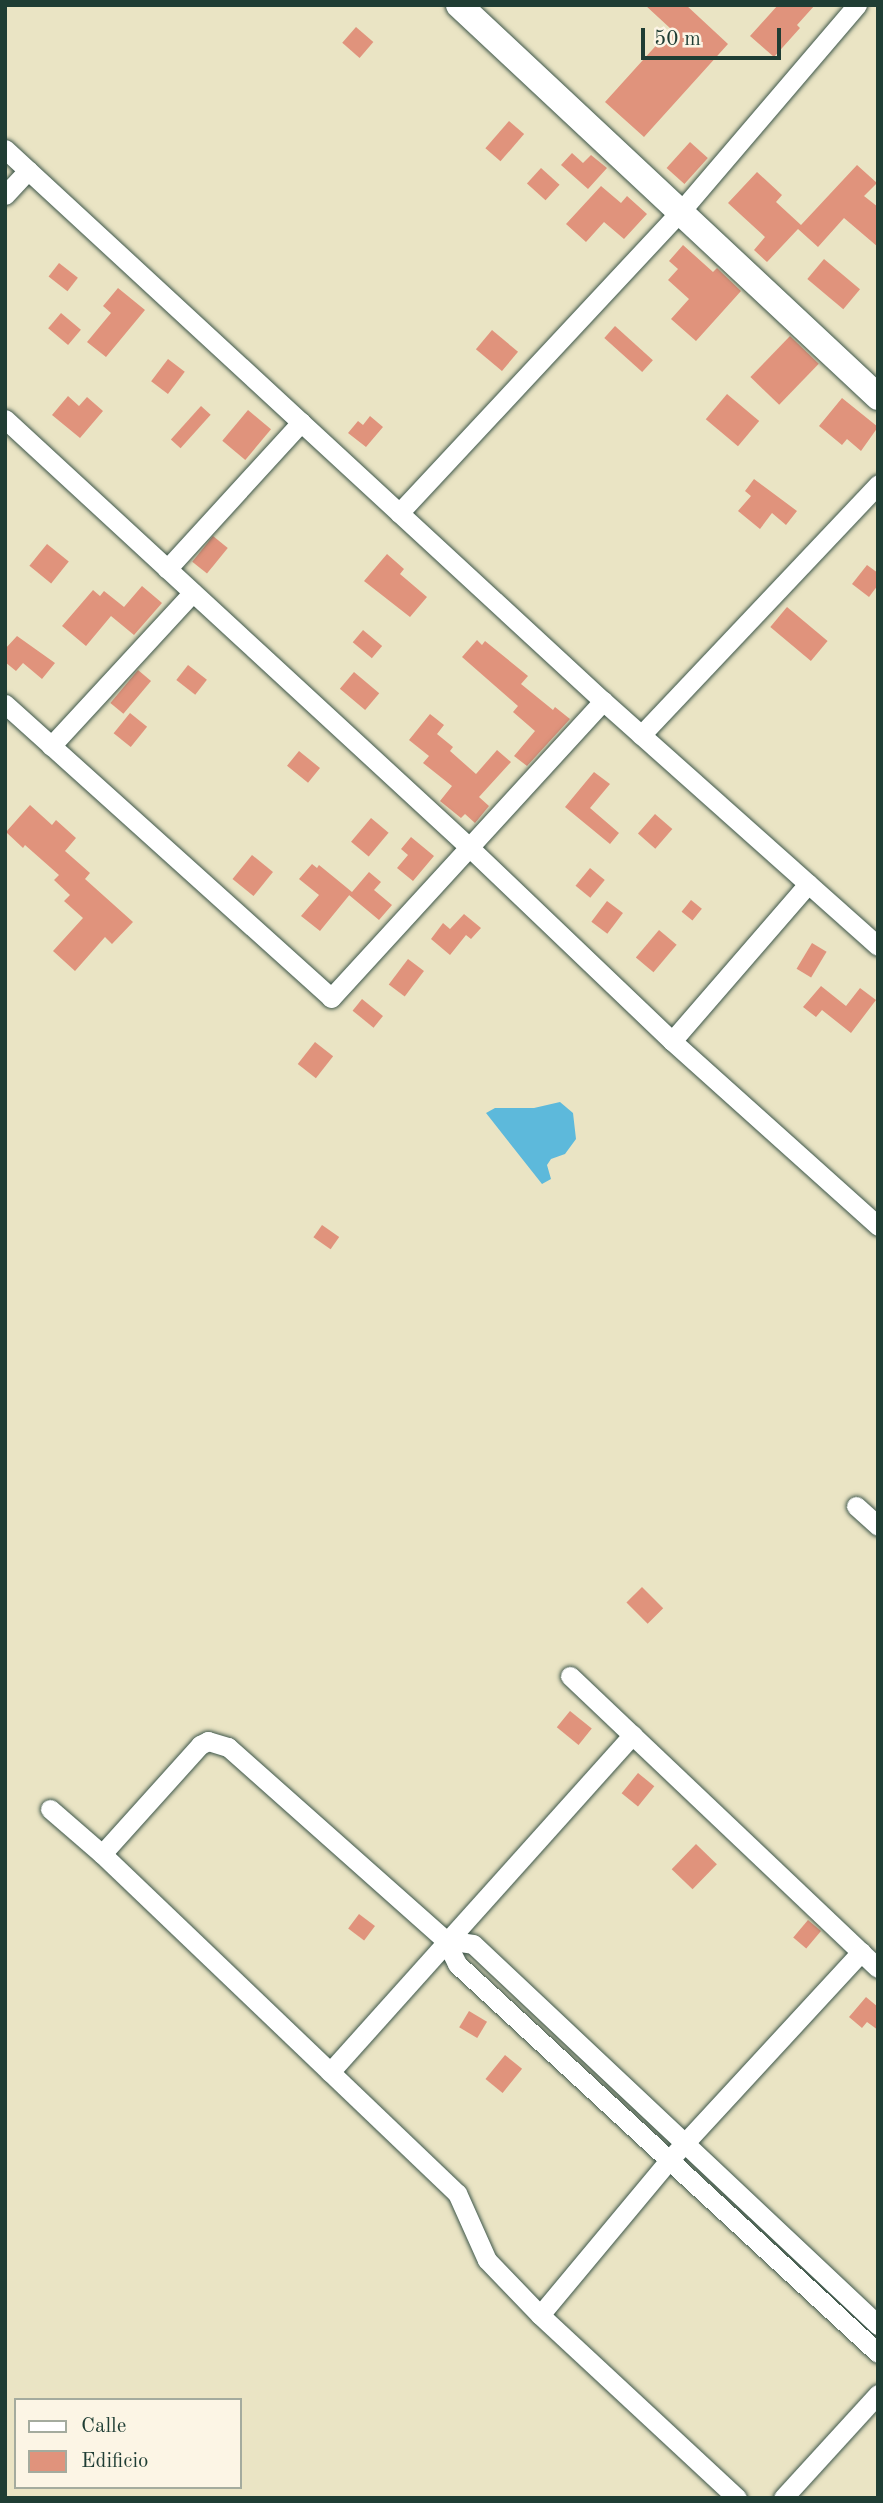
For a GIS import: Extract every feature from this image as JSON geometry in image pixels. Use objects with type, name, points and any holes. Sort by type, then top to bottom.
[{"type":"street","points":[[459,5],[878,397]]},
{"type":"street","points":[[399,513],[681,211],[857,5]]},
{"type":"street","points":[[5,149],[603,701],[878,946]]},
{"type":"street","points":[[5,195],[28,170]]},
{"type":"street","points":[[5,419],[469,847],[672,1041],[878,1226]]},
{"type":"street","points":[[167,569],[301,422]]},
{"type":"street","points":[[641,735],[878,484]]},
{"type":"street","points":[[51,746],[193,592]]},
{"type":"street","points":[[5,704],[331,998],[603,701]]},
{"type":"street","points":[[672,1041],[808,884]]},
{"type":"street","points":[[856,1506],[878,1526]]},
{"type":"street","points":[[570,1676],[878,1968]]},
{"type":"street","points":[[330,2072],[445,1940],[632,1735]]},
{"type":"street","points":[[102,1854],[200,1745],[208,1741],[217,1742],[237,1754],[445,1940],[457,1964],[878,2353]]},
{"type":"street","points":[[50,1809],[102,1854],[457,2193],[487,2260],[540,2315],[737,2498]]},
{"type":"street","points":[[445,1940],[473,1944],[878,2325]]},
{"type":"street","points":[[540,2315],[684,2143],[861,1952]]},
{"type":"street","points":[[783,2498],[878,2395]]},
{"type":"water","points":[[560,1102],[573,1113],[576,1139],[565,1154],[551,1159],[547,1165],[551,1179],[542,1184],[486,1113],[495,1108],[534,1108]]},
{"type":"building","points":[[645,5],[686,5],[728,44],[644,137],[605,102],[671,29]]},
{"type":"building","points":[[778,5],[815,5],[797,25],[800,28],[774,57],[750,36]]},
{"type":"building","points":[[356,27],[373,42],[360,58],[342,43]]},
{"type":"building","points":[[509,121],[524,134],[500,161],[485,148]]},
{"type":"building","points":[[690,142],[708,158],[684,184],[667,168]]},
{"type":"building","points":[[572,153],[583,163],[591,155],[607,168],[588,189],[561,165]]},
{"type":"building","points":[[857,165],[877,183],[864,196],[878,207],[878,247],[844,218],[818,247],[798,229],[767,262],[754,250],[765,237],[728,203],[757,172],[782,195],[776,202],[801,225]]},
{"type":"building","points":[[541,168],[560,185],[546,200],[527,184]]},
{"type":"building","points":[[601,186],[621,203],[627,196],[647,214],[624,239],[604,222],[586,242],[566,224]]},
{"type":"building","points":[[683,245],[713,272],[717,268],[741,291],[696,341],[671,319],[689,299],[668,280],[678,269],[669,261]]},
{"type":"building","points":[[824,259],[860,289],[843,309],[807,279]]},
{"type":"building","points":[[59,263],[78,278],[67,291],[49,276]]},
{"type":"building","points":[[118,288],[145,310],[106,357],[87,342],[111,313],[103,306]]},
{"type":"building","points":[[61,313],[81,330],[68,345],[48,328]]},
{"type":"building","points":[[615,326],[653,360],[642,372],[604,338]]},
{"type":"building","points":[[492,330],[518,352],[502,371],[476,349]]},
{"type":"building","points":[[790,336],[819,364],[779,405],[750,377]]},
{"type":"building","points":[[168,359],[185,372],[168,394],[151,381]]},
{"type":"building","points":[[727,394],[759,421],[738,446],[706,419]]},
{"type":"building","points":[[68,396],[79,406],[87,397],[103,411],[80,438],[52,415]]},
{"type":"building","points":[[842,398],[878,427],[861,451],[847,439],[842,445],[819,426]]},
{"type":"building","points":[[201,406],[211,415],[181,448],[171,439]]},
{"type":"building","points":[[248,410],[271,429],[245,460],[222,441]]},
{"type":"building","points":[[370,416],[383,427],[366,447],[348,433],[358,421],[363,425]]},
{"type":"building","points":[[754,479],[797,511],[786,525],[772,513],[760,529],[738,511],[751,496],[745,491]]},
{"type":"building","points":[[213,536],[228,548],[207,574],[192,562]]},
{"type":"building","points":[[47,544],[69,562],[51,583],[29,566]]},
{"type":"building","points":[[387,554],[404,569],[400,574],[427,597],[410,617],[364,581]]},
{"type":"building","points":[[867,565],[878,573],[878,585],[869,597],[852,584]]},
{"type":"building","points":[[142,586],[162,603],[134,635],[111,616],[86,646],[62,626],[93,590],[100,596],[104,591],[124,607]]},
{"type":"building","points":[[787,607],[828,641],[811,661],[770,627]]},
{"type":"building","points":[[363,630],[382,646],[372,658],[353,642]]},
{"type":"building","points":[[17,636],[55,663],[42,679],[23,663],[16,671],[5,662],[5,649]]},
{"type":"building","points":[[477,640],[482,645],[485,641],[528,676],[521,684],[553,710],[555,707],[570,719],[527,766],[514,756],[535,731],[513,712],[518,706],[462,657]]},
{"type":"building","points":[[188,665],[207,680],[195,695],[176,680]]},
{"type":"building","points":[[138,670],[151,681],[123,714],[110,703]]},
{"type":"building","points":[[354,672],[379,693],[365,710],[340,689]]},
{"type":"building","points":[[130,713],[147,727],[131,747],[114,733]]},
{"type":"building","points":[[430,714],[444,725],[437,734],[453,747],[450,751],[476,774],[497,750],[511,762],[479,797],[489,806],[475,823],[465,814],[461,818],[440,801],[452,786],[423,763],[429,756],[409,740]]},
{"type":"building","points":[[299,751],[320,768],[308,783],[287,766]]},
{"type":"building","points":[[594,772],[610,784],[590,808],[619,833],[610,844],[565,807]]},
{"type":"building","points":[[30,805],[52,825],[56,820],[76,838],[65,851],[90,873],[85,879],[133,922],[112,944],[105,937],[75,971],[53,951],[83,918],[64,901],[70,895],[54,880],[59,875],[6,832]]},
{"type":"building","points":[[655,814],[672,829],[655,849],[638,834]]},
{"type":"building","points":[[371,818],[389,833],[369,857],[351,842]]},
{"type":"building","points":[[411,837],[434,856],[413,881],[397,868],[408,855],[401,849]]},
{"type":"building","points":[[252,855],[273,872],[253,896],[232,879]]},
{"type":"building","points":[[312,864],[317,868],[319,865],[352,892],[369,872],[381,882],[374,890],[392,905],[379,920],[349,895],[320,931],[301,916],[319,895],[299,879]]},
{"type":"building","points":[[590,868],[605,880],[590,898],[576,886]]},
{"type":"building","points":[[691,900],[702,909],[692,920],[682,912]]},
{"type":"building","points":[[607,901],[623,913],[607,934],[591,922]]},
{"type":"building","points":[[464,914],[481,928],[471,939],[466,935],[450,955],[431,939],[443,923],[450,929]]},
{"type":"building","points":[[659,930],[677,945],[653,972],[636,958]]},
{"type":"building","points":[[812,943],[827,952],[811,977],[797,969]]},
{"type":"building","points":[[408,959],[424,971],[405,997],[389,985]]},
{"type":"building","points":[[821,986],[846,1006],[860,988],[876,1000],[851,1033],[822,1010],[816,1017],[803,1007]]},
{"type":"building","points":[[362,999],[383,1016],[374,1028],[353,1011]]},
{"type":"building","points":[[315,1042],[333,1056],[316,1078],[298,1064]]},
{"type":"building","points":[[322,1225],[339,1237],[331,1249],[313,1237]]},
{"type":"building","points":[[642,1587],[663,1608],[648,1624],[626,1603]]},
{"type":"building","points":[[570,1711],[592,1729],[579,1745],[557,1727]]},
{"type":"building","points":[[638,1773],[654,1786],[638,1806],[622,1793]]},
{"type":"building","points":[[696,1844],[717,1864],[693,1889],[672,1869]]},
{"type":"building","points":[[359,1914],[375,1926],[364,1940],[348,1928]]},
{"type":"building","points":[[808,1920],[821,1931],[806,1949],[793,1938]]},
{"type":"building","points":[[866,1997],[878,2007],[878,2030],[867,2022],[862,2028],[849,2017]]},
{"type":"building","points":[[469,2011],[487,2022],[477,2038],[459,2027]]},
{"type":"building","points":[[505,2055],[522,2069],[503,2093],[485,2079]]}]
